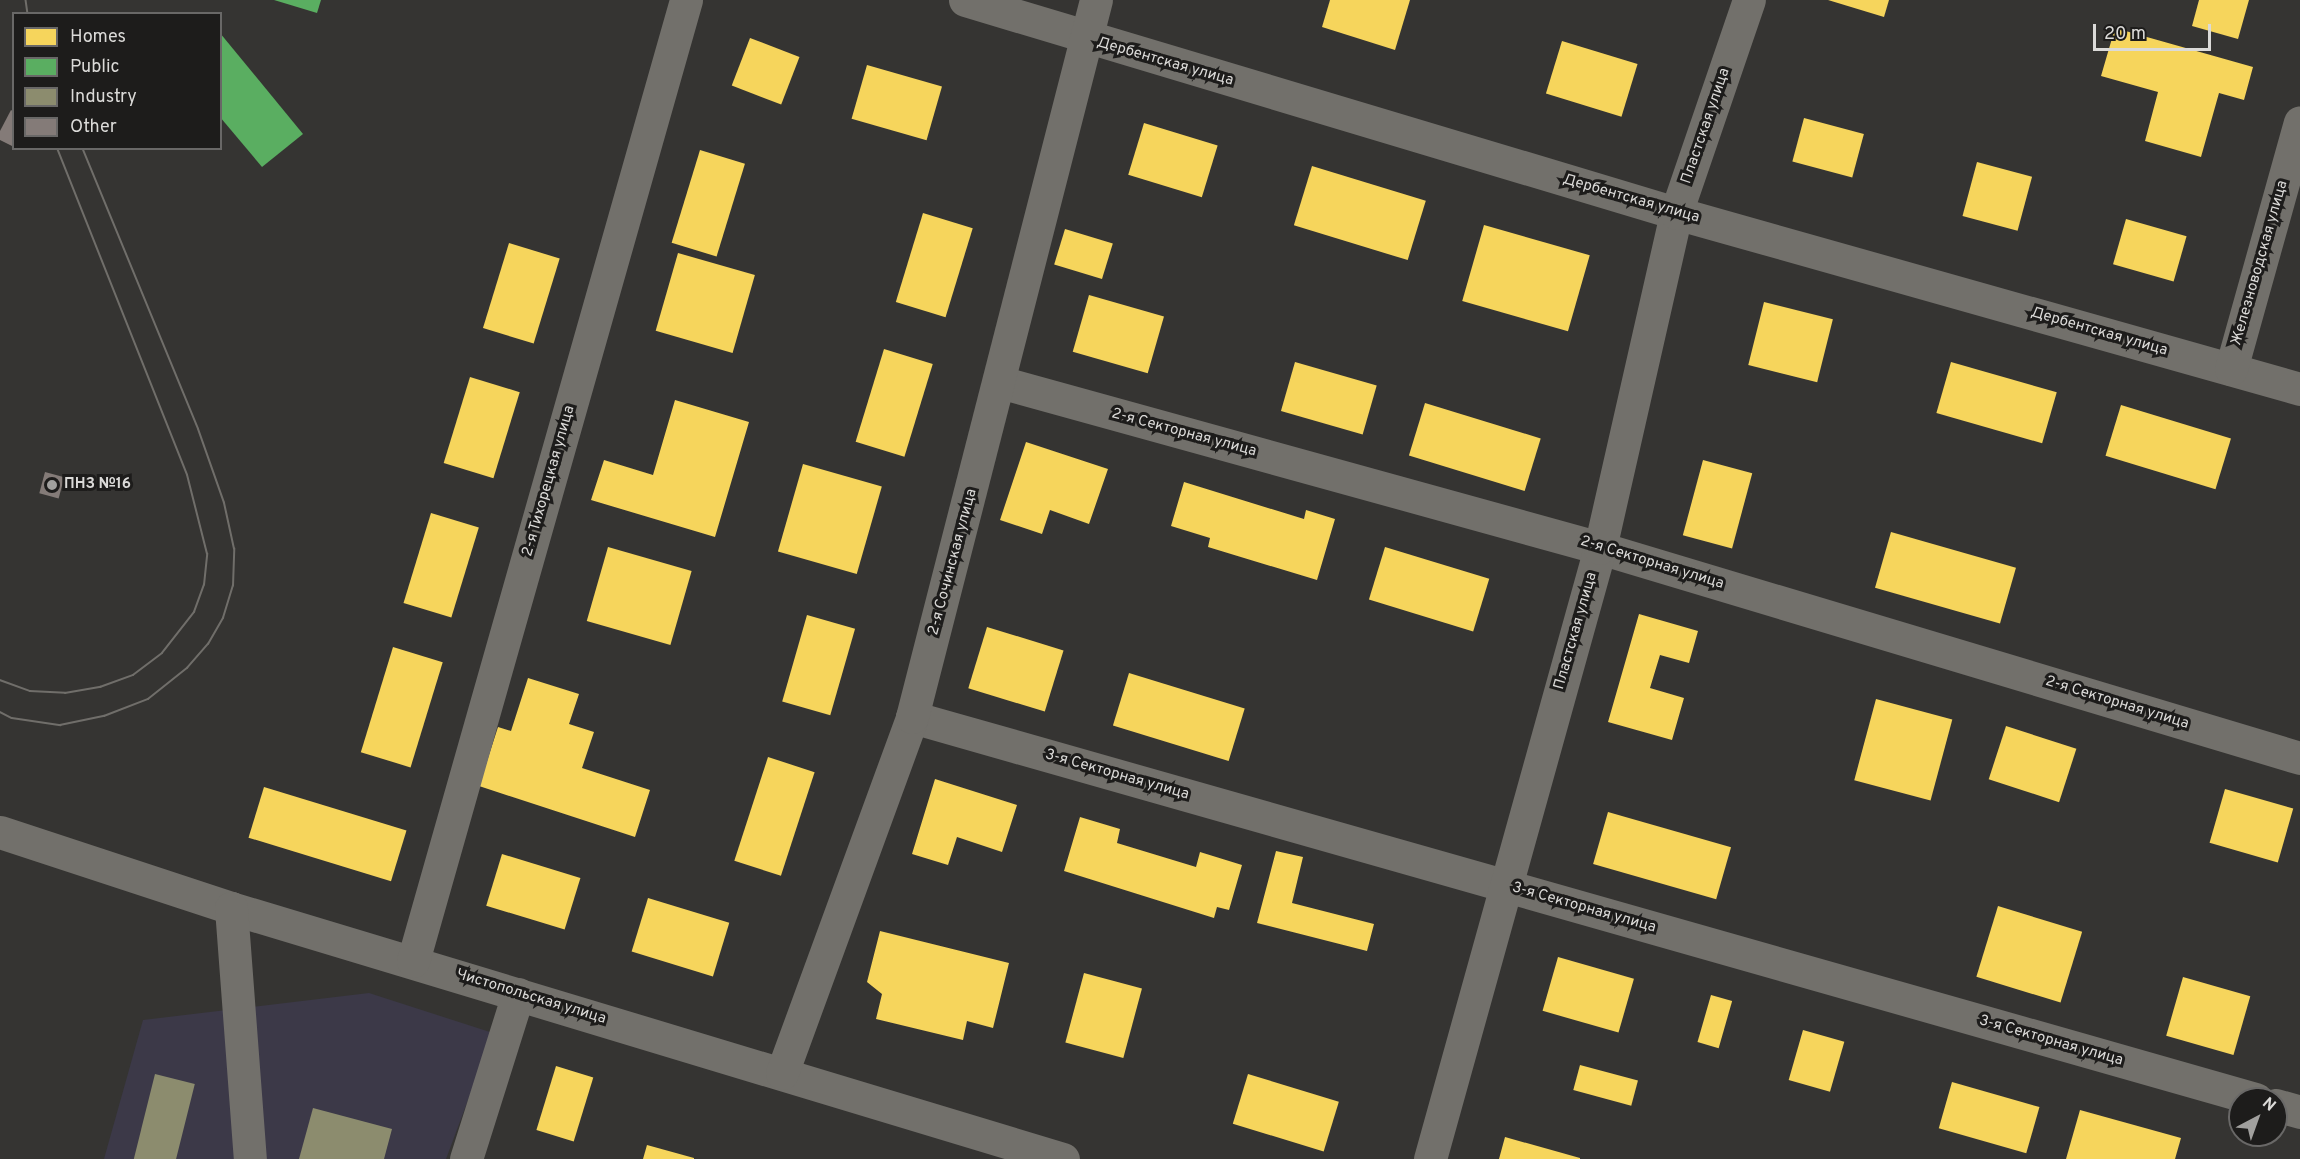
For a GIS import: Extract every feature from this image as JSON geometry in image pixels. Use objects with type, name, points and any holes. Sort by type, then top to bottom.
[{"type":"street","name":"2-я Тихорецкая улица","points":[[413,961],[686,0]]},
{"type":"street","name":"Дербентская улица","points":[[965,0],[1084,38],[1676,213],[2300,389]]},
{"type":"street","name":"2-я Сочинская улица","points":[[782,1074],[912,717],[1000,382],[1084,38],[1096,0]]},
{"type":"street","name":"Пластская улица","points":[[1430,1159],[1503,885],[1600,548],[1676,213],[1749,0]]},
{"type":"street","name":"Железноводская улица","points":[[2230,369],[2300,122]]},
{"type":"street","name":"2-я Секторная улица","points":[[1000,382],[1600,548],[2300,758]]},
{"type":"street","name":"3-я Секторная улица","points":[[912,717],[2228,1091]]},
{"type":"street","name":"Чистопольская улица","points":[[0,832],[231,908],[413,961],[1063,1159]]},
{"type":"street","points":[[231,908],[250,1159]]},
{"type":"street","points":[[466,1159],[518,994]]},
{"type":"shaded area","points":[[369,993],[493,1033],[446,1159],[104,1159],[143,1020]]},
{"type":"building: Homes","points":[[1330,0],[1410,0],[1395,50],[1322,27]]},
{"type":"building: Homes","points":[[1828,0],[1889,0],[1884,17]]},
{"type":"building: Homes","points":[[2199,0],[2249,0],[2238,39],[2192,26]]},
{"type":"building: Homes","points":[[2115,28],[2253,67],[2244,100],[2219,93],[2201,157],[2145,141],[2158,92],[2101,76]]},
{"type":"building: Homes","points":[[750,38],[799,57],[781,105],[732,86]]},
{"type":"building: Homes","points":[[1562,41],[1638,64],[1621,117],[1546,94]]},
{"type":"building: Homes","points":[[867,65],[942,86],[927,140],[852,119]]},
{"type":"building: Homes","points":[[1804,118],[1864,134],[1852,178],[1792,161]]},
{"type":"building: Homes","points":[[1144,123],[1218,146],[1202,197],[1128,175]]},
{"type":"building: Homes","points":[[700,150],[745,164],[717,257],[672,243]]},
{"type":"building: Homes","points":[[1977,162],[2032,177],[2018,231],[1963,216]]},
{"type":"building: Homes","points":[[1312,166],[1426,201],[1408,260],[1294,225]]},
{"type":"building: Homes","points":[[923,213],[973,228],[946,317],[896,302]]},
{"type":"building: Homes","points":[[2126,219],[2187,236],[2174,282],[2113,264]]},
{"type":"building: Homes","points":[[1484,225],[1590,255],[1568,331],[1462,301]]},
{"type":"building: Homes","points":[[1065,229],[1113,244],[1102,279],[1054,264]]},
{"type":"building: Homes","points":[[509,243],[560,258],[534,344],[483,328]]},
{"type":"building: Homes","points":[[678,253],[755,275],[733,353],[656,331]]},
{"type":"building: Homes","points":[[1089,295],[1164,316],[1148,373],[1073,352]]},
{"type":"building: Homes","points":[[1764,302],[1833,319],[1817,382],[1748,365]]},
{"type":"building: Homes","points":[[884,349],[933,364],[904,457],[856,442]]},
{"type":"building: Homes","points":[[1295,362],[1377,385],[1363,434],[1281,411]]},
{"type":"building: Homes","points":[[1951,362],[2057,392],[2042,443],[1936,413]]},
{"type":"building: Homes","points":[[470,377],[520,392],[493,478],[444,463]]},
{"type":"building: Homes","points":[[675,400],[749,422],[715,537],[591,500],[604,460],[653,475]]},
{"type":"building: Homes","points":[[1425,403],[1541,438],[1525,491],[1409,456]]},
{"type":"building: Homes","points":[[2121,405],[2231,439],[2215,489],[2106,456]]},
{"type":"building: Homes","points":[[1026,442],[1108,469],[1089,524],[1050,510],[1042,534],[1000,520]]},
{"type":"building: Homes","points":[[1703,460],[1752,473],[1732,549],[1683,535]]},
{"type":"building: Homes","points":[[803,464],[882,487],[857,574],[778,551]]},
{"type":"building: Homes","points":[[1184,482],[1304,519],[1306,510],[1335,519],[1317,580],[1208,547],[1210,538],[1171,526]]},
{"type":"building: Homes","points":[[431,513],[479,528],[451,618],[404,603]]},
{"type":"building: Homes","points":[[1891,532],[2016,568],[2000,624],[1875,588]]},
{"type":"building: Homes","points":[[608,547],[692,571],[670,645],[587,621]]},
{"type":"building: Homes","points":[[1385,547],[1489,579],[1473,631],[1369,600]]},
{"type":"building: Homes","points":[[1639,614],[1698,631],[1689,663],[1660,655],[1650,688],[1684,698],[1672,740],[1608,722]]},
{"type":"building: Homes","points":[[807,615],[855,629],[830,715],[782,702]]},
{"type":"building: Homes","points":[[987,627],[1064,650],[1045,712],[968,688]]},
{"type":"building: Homes","points":[[393,647],[443,662],[411,767],[361,752]]},
{"type":"building: Homes","points":[[1129,673],[1245,708],[1229,761],[1113,726]]},
{"type":"building: Homes","points":[[528,678],[579,694],[569,724],[594,732],[582,768],[650,790],[635,837],[479,786],[498,727],[511,731]]},
{"type":"building: Homes","points":[[1876,699],[1952,719],[1931,801],[1854,780]]},
{"type":"building: Homes","points":[[2006,726],[2076,749],[2059,802],[1989,779]]},
{"type":"building: Homes","points":[[768,757],[815,772],[781,876],[734,861]]},
{"type":"building: Homes","points":[[935,779],[1017,805],[1002,852],[957,837],[948,865],[912,854]]},
{"type":"building: Homes","points":[[264,787],[406,831],[391,881],[249,838]]},
{"type":"building: Homes","points":[[2225,789],[2293,809],[2278,862],[2210,843]]},
{"type":"building: Homes","points":[[1608,812],[1731,847],[1716,899],[1593,864]]},
{"type":"building: Homes","points":[[1080,817],[1120,829],[1117,843],[1196,867],[1200,852],[1242,865],[1229,910],[1217,907],[1214,918],[1064,871]]},
{"type":"building: Homes","points":[[1276,851],[1303,857],[1292,903],[1374,924],[1367,951],[1257,923]]},
{"type":"building: Homes","points":[[502,854],[580,878],[565,930],[486,906]]},
{"type":"building: Homes","points":[[648,898],[729,923],[713,976],[632,952]]},
{"type":"building: Homes","points":[[1998,906],[2082,932],[2061,1002],[1976,977]]},
{"type":"building: Homes","points":[[880,931],[1009,963],[993,1028],[967,1021],[963,1040],[876,1019],[882,994],[867,982]]},
{"type":"building: Homes","points":[[1558,957],[1634,979],[1619,1033],[1543,1011]]},
{"type":"building: Homes","points":[[1084,973],[1142,989],[1123,1058],[1065,1043]]},
{"type":"building: Homes","points":[[2183,977],[2250,996],[2233,1055],[2166,1036]]},
{"type":"building: Homes","points":[[1711,995],[1732,1001],[1719,1048],[1697,1042]]},
{"type":"building: Homes","points":[[1803,1030],[1844,1042],[1830,1092],[1789,1080]]},
{"type":"building: Homes","points":[[1580,1065],[1638,1081],[1631,1106],[1573,1090]]},
{"type":"building: Homes","points":[[556,1066],[593,1077],[574,1141],[536,1130]]},
{"type":"building: Homes","points":[[1248,1074],[1339,1102],[1324,1152],[1233,1124]]},
{"type":"building: Homes","points":[[1952,1082],[2039,1107],[2026,1153],[1939,1128]]},
{"type":"building: Homes","points":[[2080,1110],[2181,1138],[2175,1159],[2066,1159]]},
{"type":"building: Homes","points":[[1505,1137],[1580,1158],[1580,1159],[1499,1159]]},
{"type":"building: Homes","points":[[647,1145],[694,1158],[694,1159],[643,1159]]},
{"type":"building: Public","points":[[274,0],[321,0],[317,13]]},
{"type":"building: Public","points":[[222,35],[303,134],[262,167],[222,119]]},
{"type":"building: Industry","points":[[155,1074],[195,1084],[176,1159],[134,1159]]},
{"type":"building: Industry","points":[[313,1108],[392,1129],[384,1159],[299,1159]]},
{"type":"building: Other","points":[[11,110],[12,146],[0,140],[0,131]]},
{"type":"building: Other","name":"ПНЗ №16","points":[[45,472],[64,477],[59,498],[39,493]]},
{"type":"tram line","points":[[26,0],[28,12]]},
{"type":"tram line","points":[[0,680],[30,691],[65,693],[100,687],[133,675],[162,653],[194,612],[204,585],[207,554],[187,475],[58,150]]},
{"type":"tram line","points":[[0,712],[12,718],[60,725],[104,716],[148,699],[187,668],[208,644],[223,618],[233,586],[234,549],[224,503],[198,429],[83,150]]},
{"type":"place","name":"ПНЗ №16","points":[[52,485]]}]
